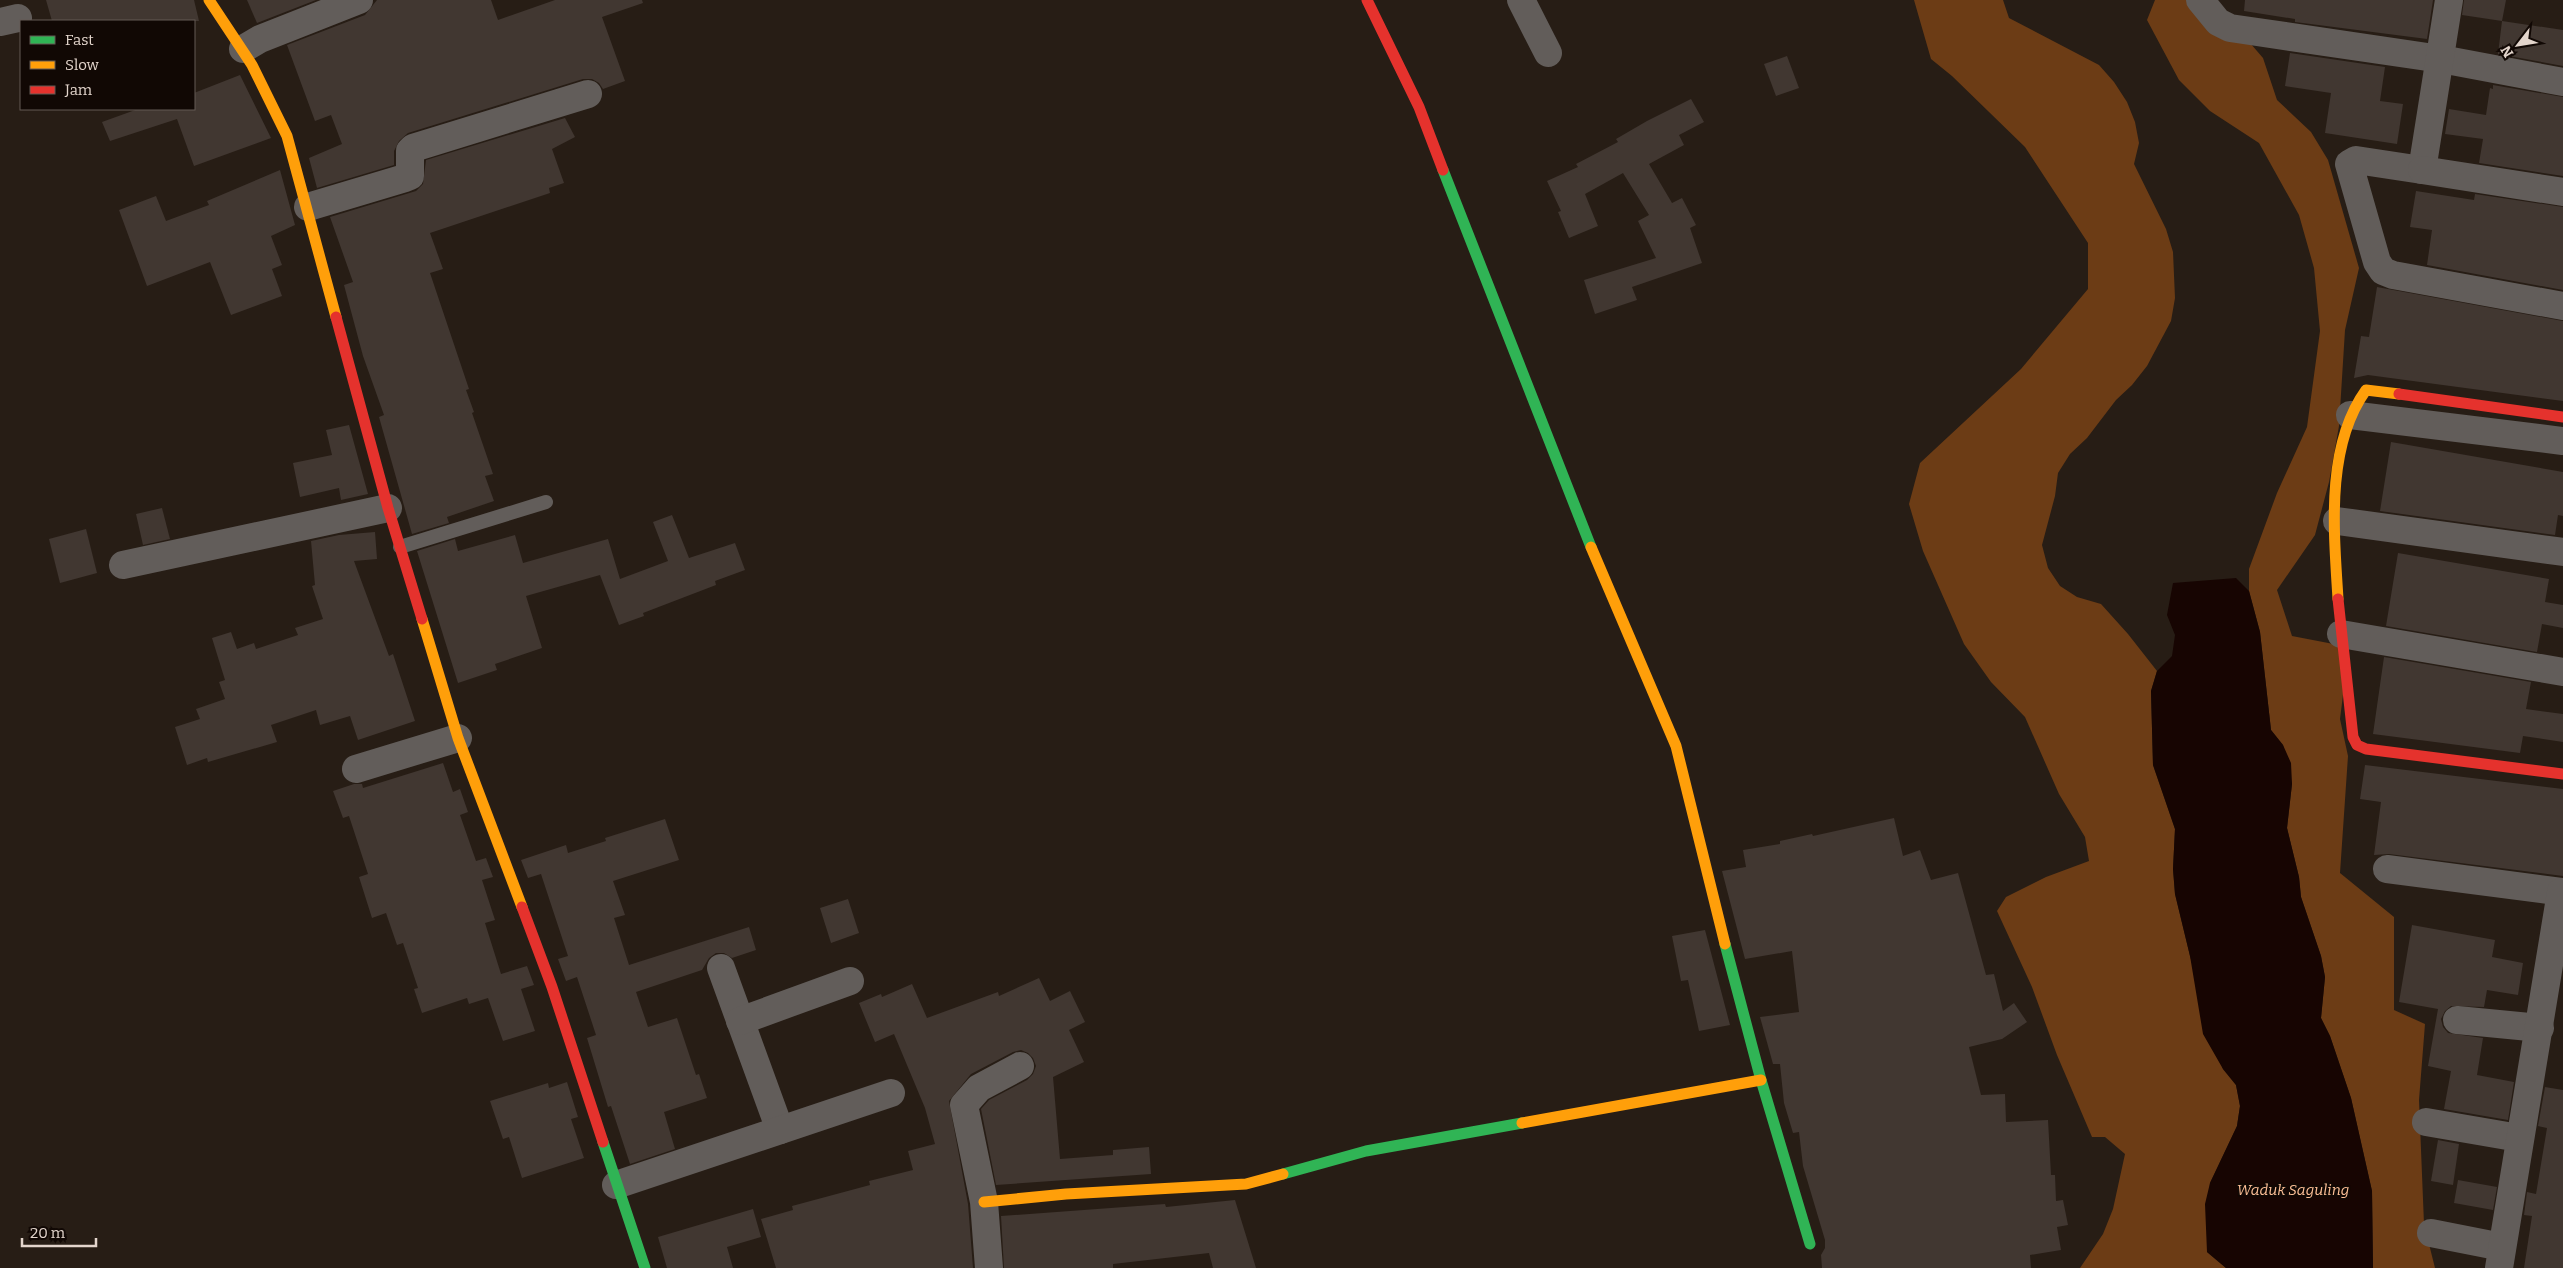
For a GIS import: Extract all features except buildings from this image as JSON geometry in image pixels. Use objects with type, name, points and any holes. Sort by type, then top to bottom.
[{"type":"street","points":[[209,0],[243,49],[272,98],[287,136],[308,207],[388,508],[458,738],[552,987],[644,1268]]},
{"type":"street","points":[[243,49],[260,39],[359,0]]},
{"type":"street","points":[[1368,0],[1419,107],[1574,507],[1676,746],[1703,861],[1761,1080],[1810,1244]]},
{"type":"street","points":[[1521,0],[1548,53]]},
{"type":"street","points":[[2200,0],[2218,22],[2230,28],[2441,59],[2563,82]]},
{"type":"street","points":[[2422,170],[2449,0]]},
{"type":"street","points":[[308,207],[410,176],[410,151],[413,148],[588,94]]},
{"type":"street","points":[[2563,192],[2356,160],[2349,164],[2376,262],[2383,271],[2563,306]]},
{"type":"street","points":[[2563,417],[2369,389],[2364,393],[2350,415],[2339,455],[2336,590],[2352,737],[2357,745],[2366,749],[2563,774]]},
{"type":"street","points":[[2350,415],[2563,442]]},
{"type":"street","points":[[123,565],[388,508]]},
{"type":"street","points":[[2337,521],[2563,552]]},
{"type":"street","points":[[2341,634],[2563,672]]},
{"type":"street","points":[[356,769],[458,738]]},
{"type":"street","points":[[2387,869],[2562,892],[2540,1028],[2519,1138],[2501,1258],[2431,1233]]},
{"type":"street","points":[[721,968],[780,1130]]},
{"type":"street","points":[[740,1020],[850,981]]},
{"type":"street","points":[[2457,1020],[2540,1028]]},
{"type":"street","points":[[989,1268],[984,1202],[964,1105],[979,1088],[1020,1066]]},
{"type":"street","points":[[984,1202],[1066,1194],[1246,1184],[1366,1150],[1761,1080]]},
{"type":"street","points":[[616,1185],[891,1093]]},
{"type":"street","points":[[2426,1122],[2519,1138]]},
{"type":"lane","points":[[400,547],[546,502]]},
{"type":"shaded area","points":[[1914,0],[2003,0],[2009,18],[2099,65],[2114,82],[2127,102],[2135,122],[2139,143],[2134,164],[2166,229],[2173,252],[2175,298],[2171,321],[2147,366],[2132,385],[2116,400],[2087,438],[2070,454],[2058,473],[2055,496],[2042,545],[2048,568],[2060,586],[2077,597],[2101,604],[2157,671],[2151,691],[2153,765],[2175,829],[2173,869],[2175,894],[2190,956],[2223,1069],[2236,1085],[2240,1106],[2237,1126],[2210,1183],[2207,1252],[2226,1268],[2080,1268],[2103,1234],[2113,1209],[2125,1154],[2105,1137],[2092,1137],[2057,1055],[2032,987],[1997,911],[2006,897],[2046,877],[2089,861],[2085,837],[2059,794],[2025,717],[1991,682],[1964,644],[1923,551],[1909,504],[1920,463],[2021,369],[2088,289],[2088,243],[2025,147],[1952,76],[1931,59]]},
{"type":"shaded area","points":[[2155,0],[2213,0],[2263,58],[2277,100],[2311,132],[2328,160],[2359,268],[2345,330],[2339,426],[2329,482],[2315,535],[2277,590],[2292,636],[2349,647],[2340,719],[2348,756],[2340,873],[2394,917],[2394,1010],[2425,1024],[2419,1100],[2424,1224],[2435,1268],[2373,1268],[2372,1191],[2351,1098],[2330,1036],[2321,1018],[2325,977],[2321,956],[2301,897],[2299,877],[2287,828],[2292,784],[2283,745],[2271,730],[2260,632],[2249,591],[2249,569],[2277,493],[2307,427],[2320,331],[2314,268],[2299,215],[2259,143],[2210,111],[2179,80],[2147,20]]},
{"type":"water","name":"Waduk Saguling","points":[[2236,578],[2249,591],[2260,632],[2271,730],[2283,745],[2291,763],[2292,784],[2287,828],[2299,877],[2301,897],[2321,956],[2325,977],[2321,1018],[2330,1036],[2351,1098],[2372,1191],[2373,1268],[2226,1268],[2207,1252],[2205,1204],[2210,1183],[2237,1126],[2240,1106],[2236,1085],[2223,1069],[2203,1034],[2190,956],[2175,894],[2173,869],[2175,829],[2153,765],[2151,691],[2157,671],[2172,656],[2175,635],[2167,615],[2173,583]]},
{"type":"traffic: fast","points":[[1443,170],[1591,547]]},
{"type":"traffic: fast","points":[[1725,944],[1761,1080],[1810,1244]]},
{"type":"traffic: fast","points":[[1283,1174],[1366,1151],[1522,1123]]},
{"type":"traffic: fast","points":[[603,1142],[645,1268]]},
{"type":"traffic: slow","points":[[209,0],[252,65],[287,136],[336,317]]},
{"type":"traffic: slow","points":[[2338,599],[2334,518],[2338,464],[2344,437],[2353,413],[2366,390],[2399,394]]},
{"type":"traffic: slow","points":[[1591,547],[1676,746],[1725,944]]},
{"type":"traffic: slow","points":[[422,619],[458,738],[522,907]]},
{"type":"traffic: slow","points":[[1522,1123],[1761,1080]]},
{"type":"traffic: slow","points":[[984,1202],[1066,1194],[1246,1184],[1283,1174]]},
{"type":"traffic: jam","points":[[1367,0],[1419,107],[1443,170]]},
{"type":"traffic: jam","points":[[336,317],[388,508],[422,619]]},
{"type":"traffic: jam","points":[[2399,394],[2563,417]]},
{"type":"traffic: jam","points":[[2338,599],[2353,737],[2357,745],[2366,749],[2563,774]]},
{"type":"traffic: jam","points":[[522,907],[552,987],[603,1142]]}]
